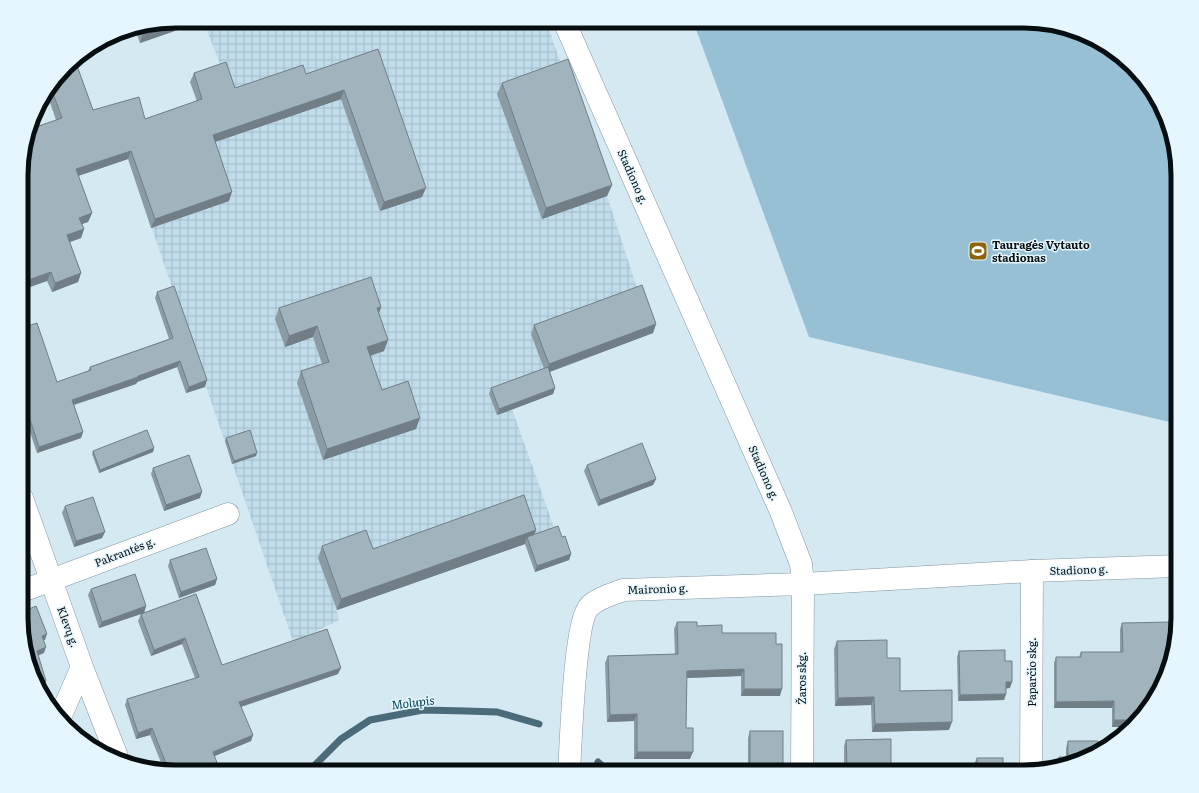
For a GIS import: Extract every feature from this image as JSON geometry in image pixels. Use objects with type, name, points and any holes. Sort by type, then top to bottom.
[{"type":"street","name":"Stadiono g.","points":[[567,28],[781,512],[801,564],[803,584],[1171,566]]},
{"type":"street","name":"Pakrantės g.","points":[[28,589],[228,514]]},
{"type":"street","name":"Klevų g.","points":[[28,515],[82,667],[115,752]]},
{"type":"street","name":"Paparčio skg.","points":[[1031,765],[1032,572]]},
{"type":"street","name":"Žaros skg.","points":[[802,765],[803,584]]},
{"type":"street","name":"Maironio g.","points":[[569,765],[577,652],[582,623],[589,606],[605,597],[623,590],[803,584]]},
{"type":"street","points":[[62,712],[82,667]]},
{"type":"shaded area","points":[[206,28],[548,28],[653,333],[546,373],[553,394],[512,409],[556,533],[337,610],[339,620],[307,636],[293,641],[120,135],[199,108],[190,82],[223,71]]},
{"type":"shaded area","name":"Tauragės Vytauto stadionas","points":[[696,28],[1043,29],[1062,33],[1089,43],[1113,58],[1128,71],[1141,86],[1160,119],[1166,137],[1171,166],[1171,422],[809,337]]},
{"type":"building","points":[[158,29],[143,34],[142,32]]},
{"type":"building","points":[[378,49],[426,188],[384,202],[344,90],[213,135],[232,192],[155,219],[131,151],[76,169],[92,213],[79,218],[84,229],[67,235],[81,273],[55,283],[51,272],[28,280],[28,166],[33,137],[36,127],[62,118],[53,94],[58,86],[77,66],[93,110],[139,97],[145,119],[202,99],[194,73],[226,62],[235,88],[303,65],[306,74]]},
{"type":"building","points":[[568,59],[612,185],[546,208],[502,83]]},
{"type":"building","points":[[371,277],[381,307],[377,308],[388,340],[367,347],[382,390],[408,381],[420,418],[327,449],[301,371],[329,362],[317,326],[289,336],[279,308]]},
{"type":"building","points":[[642,285],[656,324],[549,364],[534,325]]},
{"type":"building","points":[[174,286],[207,380],[189,387],[180,361],[72,400],[83,432],[39,447],[28,413],[28,326],[37,323],[57,382],[91,370],[90,367],[173,338],[157,292]]},
{"type":"building","points":[[548,367],[555,388],[499,409],[491,388]]},
{"type":"building","points":[[147,430],[154,448],[100,470],[93,451]]},
{"type":"building","points":[[250,430],[257,453],[234,461],[226,438]]},
{"type":"building","points":[[642,443],[656,479],[600,500],[587,465]]},
{"type":"building","points":[[189,455],[202,492],[166,505],[153,468]]},
{"type":"building","points":[[524,495],[536,530],[341,599],[322,546],[366,530],[373,549]]},
{"type":"building","points":[[93,497],[105,532],[76,541],[65,506]]},
{"type":"building","points":[[558,526],[562,537],[565,536],[571,554],[537,566],[527,537]]},
{"type":"building","points":[[206,548],[217,579],[181,592],[170,560]]},
{"type":"building","points":[[135,574],[146,606],[102,622],[91,589]]},
{"type":"building","points":[[196,594],[222,665],[327,629],[341,668],[239,702],[253,735],[213,752],[218,765],[167,765],[152,728],[138,733],[127,699],[199,677],[185,638],[154,650],[141,614]]},
{"type":"building","points":[[36,606],[47,634],[42,636],[46,647],[37,651],[46,681],[42,682],[33,656],[29,637],[28,609]]},
{"type":"building","points":[[677,622],[697,622],[697,626],[722,625],[722,633],[776,633],[776,644],[782,644],[782,689],[744,689],[744,669],[687,671],[686,728],[693,728],[693,752],[637,752],[637,714],[610,715],[608,656],[678,654]]},
{"type":"building","points":[[1171,622],[1166,656],[1160,674],[1141,707],[1130,720],[1114,720],[1114,701],[1056,702],[1056,657],[1081,657],[1081,652],[1123,652],[1122,623]]},
{"type":"building","points":[[887,640],[887,658],[900,658],[900,691],[952,690],[952,722],[875,724],[874,697],[838,698],[837,641]]},
{"type":"building","points":[[1005,650],[1005,661],[1012,661],[1012,682],[1006,682],[1006,694],[960,695],[959,651]]},
{"type":"building","points":[[750,731],[783,731],[783,765],[750,765]]},
{"type":"building","points":[[891,739],[891,765],[847,765],[846,740]]},
{"type":"building","points":[[1068,741],[1098,741],[1098,744],[1089,750],[1059,761],[1059,757],[1068,757]]},
{"type":"building","points":[[977,758],[1003,758],[1003,765],[977,765]]},
{"type":"waterway","name":"Molupis","points":[[315,765],[341,739],[370,720],[423,710],[497,712],[539,724]]},
{"type":"waterway","name":"Molupis","points":[[598,762],[601,765]]},
{"type":"place","name":"Tauragės Vytauto stadionas","points":[[978,251]]}]
